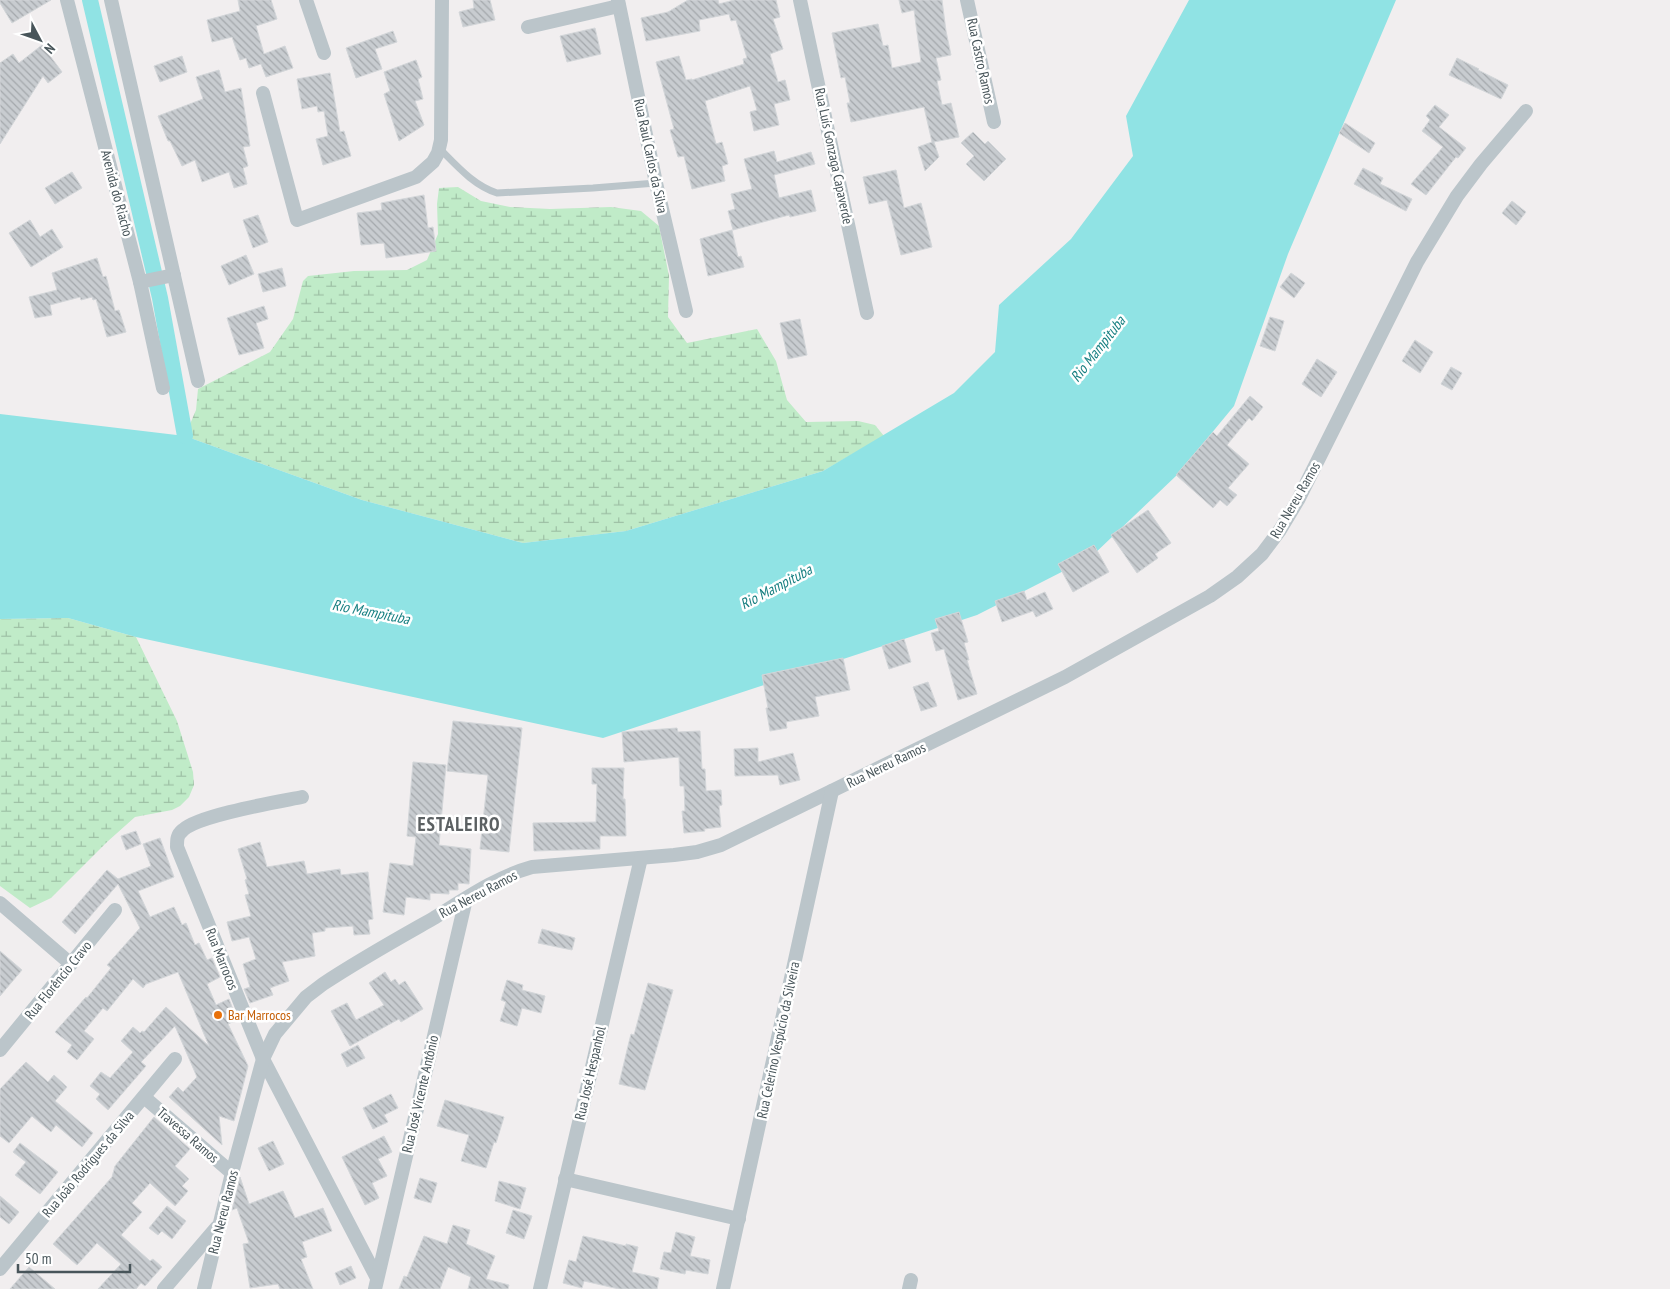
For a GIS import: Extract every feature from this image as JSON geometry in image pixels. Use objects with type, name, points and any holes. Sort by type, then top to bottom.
[{"type":"street","name":"Avenida do Riacho","points":[[67,0],[140,282],[163,388]]},
{"type":"street","points":[[111,0],[198,380]]},
{"type":"street","points":[[306,0],[324,53]]},
{"type":"street","points":[[263,93],[297,220],[416,177],[433,162],[441,140],[442,0]]},
{"type":"street","name":"Rua Luís Gonzaga Capaverde","points":[[800,0],[867,313]]},
{"type":"street","name":"Rua Castro Ramos","points":[[968,0],[994,122]]},
{"type":"street","points":[[528,27],[619,3]]},
{"type":"street","name":"Rua Raul Carlos da Silva","points":[[619,3],[656,183],[686,311]]},
{"type":"street","name":"Rua Nereu Ramos","points":[[204,1289],[232,1173],[263,1059],[275,1034],[306,997],[340,973],[502,878],[532,867],[697,852],[721,845],[1102,658],[1210,596],[1237,577],[1262,554],[1280,530],[1298,500],[1437,227],[1481,164],[1526,111]]},
{"type":"street","points":[[140,282],[174,274]]},
{"type":"street","name":"Rua Celerino Vespúcio da Silveira","points":[[723,1289],[832,791]]},
{"type":"street","name":"Rua Marrocos","points":[[302,797],[204,819],[184,828],[177,837],[177,847],[263,1059],[376,1284]]},
{"type":"street","name":"Rua José Hespanhol","points":[[540,1289],[641,858]]},
{"type":"street","name":"Rua José Vicente Antônio","points":[[376,1284],[466,899]]},
{"type":"street","points":[[0,903],[71,964]]},
{"type":"street","name":"Rua Florêncio Cravo","points":[[0,1050],[115,910]]},
{"type":"street","name":"Rua João Rodrigues da Silva","points":[[0,1269],[175,1059]]},
{"type":"street","name":"Travessa Ramos","points":[[144,1097],[232,1173]]},
{"type":"street","points":[[566,1179],[739,1220]]},
{"type":"street","points":[[164,1289],[219,1224]]},
{"type":"lane","points":[[439,148],[476,183],[497,193],[656,183]]},
{"type":"green space","points":[[458,187],[481,201],[510,207],[550,209],[611,207],[641,211],[659,226],[669,276],[668,317],[687,343],[757,329],[776,361],[787,400],[806,422],[858,421],[875,425],[884,436],[823,471],[626,531],[523,543],[362,500],[185,436],[196,410],[198,389],[270,352],[293,319],[303,281],[308,276],[354,271],[407,270],[427,260],[438,234],[437,204],[439,188]]},
{"type":"green space","points":[[68,618],[136,637],[177,721],[193,772],[194,785],[189,797],[180,806],[172,810],[135,817],[51,898],[30,908],[0,886],[0,619]]},
{"type":"water","name":"Rio Mampituba","points":[[1189,0],[1396,0],[1288,254],[1234,406],[1177,475],[1091,557],[977,615],[603,738],[136,637],[68,618],[0,619],[0,414],[185,436],[362,500],[523,543],[626,531],[823,471],[954,393],[995,352],[999,305],[1071,239],[1133,156],[1126,116]]},
{"type":"building","points":[[0,0],[51,0],[12,23]]},
{"type":"building","points":[[238,0],[271,0],[277,19],[256,26],[264,54],[285,46],[293,68],[266,77],[261,64],[249,68],[246,58],[240,60],[232,37],[212,42],[207,20],[240,11]]},
{"type":"building","points":[[473,0],[490,0],[495,20],[463,27],[459,12],[474,8]]},
{"type":"building","points":[[688,0],[718,0],[719,4],[734,0],[776,0],[780,17],[773,19],[783,49],[770,54],[778,82],[785,80],[790,100],[774,104],[779,125],[754,131],[750,112],[757,110],[750,86],[705,101],[716,144],[722,142],[728,164],[722,166],[725,181],[692,189],[684,156],[678,157],[670,130],[674,129],[656,62],[679,56],[686,80],[692,80],[744,64],[743,59],[747,58],[736,20],[731,21],[729,14],[699,20],[700,31],[646,41],[641,18],[668,12]]},
{"type":"building","points":[[899,0],[942,0],[951,55],[936,58],[941,80],[937,81],[942,105],[951,103],[959,137],[934,142],[939,157],[925,171],[918,147],[932,142],[924,107],[851,122],[847,103],[850,103],[845,77],[841,78],[832,33],[878,24],[883,46],[888,45],[892,68],[921,62],[914,10],[902,13]]},
{"type":"building","points":[[595,28],[601,54],[567,62],[560,36]]},
{"type":"building","points":[[393,31],[397,42],[375,49],[382,69],[356,78],[346,48]]},
{"type":"building","points":[[42,45],[62,72],[48,83],[43,76],[0,144],[0,63],[13,54],[19,63]]},
{"type":"building","points":[[182,56],[187,72],[160,82],[154,66]]},
{"type":"building","points":[[1457,58],[1508,85],[1501,99],[1449,75]]},
{"type":"building","points":[[416,60],[422,77],[418,79],[423,99],[415,101],[424,125],[399,141],[384,94],[390,91],[384,72]]},
{"type":"building","points":[[219,70],[225,92],[241,88],[250,146],[243,147],[248,166],[243,168],[247,184],[234,188],[229,172],[202,182],[195,160],[182,166],[170,141],[168,141],[158,116],[203,99],[196,77]]},
{"type":"building","points":[[330,73],[340,132],[344,131],[351,156],[323,165],[316,139],[328,136],[324,111],[318,112],[317,106],[302,109],[297,79]]},
{"type":"building","points":[[1435,105],[1449,115],[1439,127],[1466,148],[1458,158],[1456,157],[1426,195],[1411,184],[1443,147],[1422,131],[1430,120],[1426,116]]},
{"type":"building","points":[[1345,123],[1375,143],[1369,153],[1339,133]]},
{"type":"building","points":[[973,132],[985,144],[988,141],[1006,159],[984,181],[966,164],[974,156],[961,143]]},
{"type":"building","points":[[774,151],[777,162],[811,152],[815,164],[774,175],[779,198],[811,190],[816,211],[790,217],[789,215],[733,230],[728,211],[735,209],[731,194],[752,189],[744,159]]},
{"type":"building","points":[[1363,168],[1383,178],[1380,184],[1412,199],[1406,211],[1354,184]]},
{"type":"building","points":[[896,170],[904,208],[921,203],[932,247],[901,255],[887,200],[869,204],[863,177]]},
{"type":"building","points":[[72,172],[82,188],[55,204],[45,188]]},
{"type":"building","points":[[424,195],[428,228],[433,227],[436,251],[386,258],[384,243],[361,245],[357,213],[382,210],[381,203]]},
{"type":"building","points":[[1512,201],[1526,212],[1516,225],[1502,213]]},
{"type":"building","points":[[258,215],[268,242],[253,248],[243,220]]},
{"type":"building","points":[[30,220],[40,237],[52,229],[63,247],[31,267],[9,233]]},
{"type":"building","points":[[732,230],[738,257],[741,256],[744,267],[708,276],[700,239]]},
{"type":"building","points":[[246,255],[254,274],[229,285],[221,266]]},
{"type":"building","points":[[97,258],[103,277],[106,276],[115,311],[119,310],[126,332],[107,337],[96,299],[93,300],[92,297],[81,300],[80,297],[50,305],[52,315],[35,318],[29,297],[57,290],[52,273]]},
{"type":"building","points":[[282,268],[286,286],[263,292],[258,274]]},
{"type":"building","points":[[1291,273],[1305,283],[1294,298],[1280,287]]},
{"type":"building","points":[[264,306],[268,319],[256,323],[264,348],[239,355],[227,318]]},
{"type":"building","points":[[1270,317],[1284,321],[1275,351],[1260,346]]},
{"type":"building","points":[[800,319],[807,355],[788,359],[780,323]]},
{"type":"building","points":[[1415,340],[1433,352],[1420,373],[1402,361]]},
{"type":"building","points":[[1317,359],[1337,372],[1321,397],[1302,384]]},
{"type":"building","points":[[1451,367],[1462,373],[1452,390],[1441,384]]},
{"type":"building","points":[[1250,396],[1263,407],[1252,421],[1249,418],[1227,445],[1249,464],[1228,488],[1237,495],[1227,506],[1220,500],[1213,508],[1176,475],[1213,432],[1217,436]]},
{"type":"building","points":[[1148,510],[1171,543],[1155,554],[1158,558],[1137,573],[1111,535]]},
{"type":"building","points":[[1094,545],[1109,572],[1073,592],[1058,564]]},
{"type":"building","points":[[1024,591],[1027,600],[1045,592],[1053,609],[1036,617],[1033,611],[1002,622],[995,601]]},
{"type":"building","points":[[959,612],[968,642],[964,643],[969,660],[967,660],[977,694],[958,700],[944,649],[936,651],[931,633],[939,631],[935,619]]},
{"type":"building","points":[[904,639],[911,662],[889,669],[882,646]]},
{"type":"building","points":[[843,658],[850,690],[815,697],[819,716],[786,722],[787,728],[770,731],[762,675]]},
{"type":"building","points":[[928,682],[937,706],[921,711],[913,687]]},
{"type":"building","points":[[453,721],[522,728],[509,852],[480,849],[488,775],[447,771]]},
{"type":"building","points":[[677,728],[678,732],[700,731],[702,769],[705,769],[706,791],[721,790],[722,805],[719,806],[721,827],[684,833],[682,811],[685,811],[684,786],[680,786],[679,757],[624,762],[622,732]]},
{"type":"building","points":[[758,748],[758,762],[793,753],[800,780],[780,785],[778,775],[735,776],[734,749]]},
{"type":"building","points":[[413,762],[446,765],[439,845],[471,849],[469,884],[458,883],[458,890],[449,890],[449,894],[430,893],[430,900],[406,897],[404,915],[383,912],[390,863],[413,866],[416,837],[407,836]]},
{"type":"building","points":[[592,768],[624,768],[623,799],[625,799],[626,836],[600,836],[600,849],[534,851],[533,823],[596,822],[597,784],[592,784]]},
{"type":"building","points":[[136,831],[141,844],[126,850],[121,836]]},
{"type":"building","points":[[160,838],[174,877],[138,891],[150,917],[174,907],[182,925],[186,923],[195,945],[199,943],[207,960],[212,958],[220,977],[207,984],[216,1005],[229,999],[237,1020],[228,1024],[248,1066],[234,1121],[219,1116],[222,1145],[169,1097],[178,1087],[183,1092],[197,1077],[175,1026],[141,1062],[146,1066],[108,1110],[96,1099],[100,1094],[90,1086],[101,1072],[110,1078],[133,1052],[121,1041],[133,1027],[140,1033],[144,1032],[166,1007],[209,1046],[178,972],[146,984],[143,988],[133,979],[107,1011],[103,1008],[84,1031],[94,1039],[77,1060],[67,1052],[72,1045],[55,1032],[87,998],[111,968],[107,965],[140,928],[118,884],[75,934],[62,922],[107,870],[118,879],[151,866],[143,844]]},
{"type":"building","points":[[260,842],[267,867],[304,861],[307,874],[340,869],[341,875],[368,872],[373,919],[368,920],[370,934],[354,935],[353,926],[325,928],[325,931],[312,933],[315,956],[282,962],[289,981],[270,988],[273,995],[250,1003],[244,989],[250,987],[243,964],[256,959],[249,937],[232,941],[227,922],[251,916],[245,895],[249,894],[245,880],[247,879],[238,849]]},
{"type":"building","points":[[542,929],[575,938],[572,950],[538,943]]},
{"type":"building","points":[[0,951],[22,970],[0,996]]},
{"type":"building","points":[[385,972],[391,982],[395,979],[399,985],[405,981],[423,1009],[401,1022],[399,1019],[350,1046],[331,1011],[347,1003],[356,1020],[384,1005],[369,983]]},
{"type":"building","points":[[507,980],[523,985],[522,990],[545,996],[541,1013],[522,1008],[517,1026],[500,1021],[506,1002],[501,1000]]},
{"type":"building","points":[[648,983],[673,990],[645,1090],[619,1084],[631,1034],[634,1035]]},
{"type":"building","points":[[358,1045],[365,1058],[347,1067],[341,1054]]},
{"type":"building","points":[[26,1062],[48,1082],[54,1075],[67,1087],[55,1101],[93,1133],[82,1147],[56,1125],[51,1132],[32,1116],[9,1143],[0,1136],[0,1089]]},
{"type":"building","points":[[391,1094],[398,1108],[384,1115],[388,1122],[373,1129],[363,1108]]},
{"type":"building","points":[[445,1100],[504,1117],[486,1168],[461,1161],[469,1135],[437,1126]]},
{"type":"building","points":[[154,1117],[190,1149],[175,1166],[189,1179],[182,1186],[188,1191],[175,1206],[150,1183],[132,1203],[142,1212],[121,1235],[150,1261],[153,1259],[162,1267],[145,1286],[141,1283],[136,1289],[98,1289],[121,1264],[97,1243],[77,1265],[53,1244],[112,1177],[115,1166]]},
{"type":"building","points":[[384,1136],[392,1152],[378,1159],[387,1176],[372,1183],[379,1198],[365,1205],[342,1157]]},
{"type":"building","points":[[273,1141],[284,1164],[269,1171],[258,1148]]},
{"type":"building","points":[[20,1143],[58,1172],[40,1194],[15,1175],[26,1162],[13,1152]]},
{"type":"building","points":[[240,1177],[249,1204],[283,1191],[295,1218],[323,1208],[332,1231],[302,1242],[307,1257],[301,1259],[313,1289],[280,1289],[278,1284],[250,1288],[243,1244],[249,1243],[237,1208],[232,1210]]},
{"type":"building","points":[[420,1178],[437,1183],[431,1203],[414,1198]]},
{"type":"building","points":[[499,1181],[526,1188],[520,1209],[495,1201]]},
{"type":"building","points":[[0,1196],[19,1212],[9,1224],[0,1217]]},
{"type":"building","points":[[167,1206],[186,1221],[172,1239],[162,1231],[158,1235],[149,1228]]},
{"type":"building","points":[[513,1210],[532,1216],[524,1239],[506,1233]]},
{"type":"building","points":[[453,1225],[470,1230],[466,1244],[495,1256],[486,1279],[509,1285],[508,1289],[468,1289],[471,1277],[448,1267],[440,1289],[399,1289],[404,1276],[407,1277],[424,1236],[447,1244]]},
{"type":"building","points":[[676,1232],[695,1237],[690,1256],[710,1260],[708,1274],[686,1270],[685,1274],[660,1269],[664,1252],[671,1253]]},
{"type":"building","points":[[583,1236],[638,1247],[632,1272],[659,1278],[657,1289],[619,1289],[584,1281],[582,1288],[563,1283],[569,1260],[576,1262]]},
{"type":"building","points":[[351,1266],[356,1278],[340,1285],[335,1273]]},
{"type":"building","points":[[29,1267],[55,1289],[10,1289]]},
{"type":"waterway","points":[[90,0],[160,298],[185,436]]},
{"type":"place","name":"Bar Marrocos","points":[[218,1015]]},
{"type":"district","name":"ESTALEIRO","points":[[459,824]]}]
